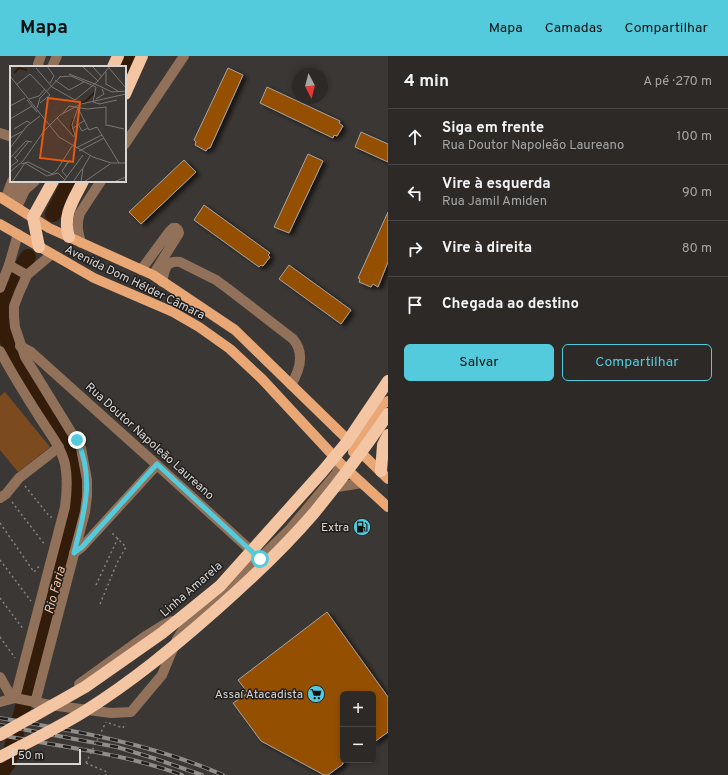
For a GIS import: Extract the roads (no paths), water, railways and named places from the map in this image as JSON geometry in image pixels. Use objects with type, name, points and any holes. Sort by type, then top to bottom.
[{"type":"highway","points":[[113,66],[118,56]]},
{"type":"highway","points":[[126,92],[142,56]]},
{"type":"highway","points":[[40,247],[33,217],[52,182]]},
{"type":"highway","points":[[69,237],[66,228],[68,210],[82,182]]},
{"type":"highway","name":"Linha Amarela","points":[[0,735],[85,687],[162,633],[220,586],[337,454],[388,381]]},
{"type":"highway","points":[[0,757],[85,712],[130,681],[173,648],[241,588],[271,559],[313,514],[361,454],[388,414]]},
{"type":"highway","points":[[384,475],[383,446],[388,435]]},
{"type":"main road","name":"Avenida Dom Hélder Câmara","points":[[9,202],[49,228],[153,275],[235,330],[384,475]]},
{"type":"main road","name":"Avenida Dom Hélder Câmara","points":[[0,224],[94,278],[173,312],[199,327],[230,349],[267,384],[341,464],[388,507]]},
{"type":"main road","points":[[352,474],[351,464],[354,447],[383,404],[388,401]]},
{"type":"street","points":[[39,66],[41,56]]},
{"type":"street","points":[[52,66],[57,56]]},
{"type":"street","points":[[126,143],[184,56]]},
{"type":"street","points":[[9,202],[20,188],[14,182]]},
{"type":"street","points":[[9,202],[34,182]]},
{"type":"street","points":[[81,242],[77,225],[78,219],[80,213],[100,182]]},
{"type":"street","points":[[141,270],[169,232],[173,228],[176,228],[178,233],[153,275]]},
{"type":"street","points":[[18,234],[19,292],[14,306],[15,327],[20,346],[25,357],[81,448],[87,480],[85,512],[74,553],[22,700]]},
{"type":"street","points":[[0,288],[19,271],[52,254]]},
{"type":"street","points":[[162,282],[167,266],[173,261],[180,262],[216,280],[293,339],[298,345],[300,352],[300,364],[297,375],[291,385]]},
{"type":"street","name":"Rua Doutor Napoleão Laureano","points":[[20,346],[31,352],[157,464],[260,559]]},
{"type":"street","points":[[0,351],[8,367],[59,447],[67,476],[67,492],[62,518],[26,662],[22,700]]},
{"type":"street","points":[[3,496],[19,478],[59,447]]},
{"type":"street","points":[[74,553],[82,547],[157,464]]},
{"type":"street","points":[[0,702],[22,700],[70,708],[118,713],[128,713],[133,711],[158,681],[165,669],[177,639],[185,627],[260,559],[290,529],[336,474],[341,464]]},
{"type":"street","points":[[323,490],[362,483]]},
{"type":"street","points":[[70,708],[70,694],[72,689],[132,646],[171,621],[176,619],[190,622]]},
{"type":"street","points":[[0,676],[22,700]]},
{"type":"waterway","name":"Rio Faria","points":[[125,66],[130,56]]},
{"type":"waterway","name":"Rio Faria","points":[[53,214],[69,182]]},
{"type":"waterway","name":"Rio Faria","points":[[0,774],[8,763],[75,514],[78,492],[76,469],[69,447],[11,350],[5,332],[4,312],[8,292],[28,257]]},
{"type":"railway","points":[[0,718],[57,728],[141,747],[196,764],[223,775]]},
{"type":"railway","points":[[0,725],[117,747],[202,775]]},
{"type":"railway","points":[[0,735],[115,756],[160,767],[182,775]]},
{"type":"place","name":"Extra","points":[[362,527]]},
{"type":"place","name":"Assaí Atacadista","points":[[316,694]]}]
